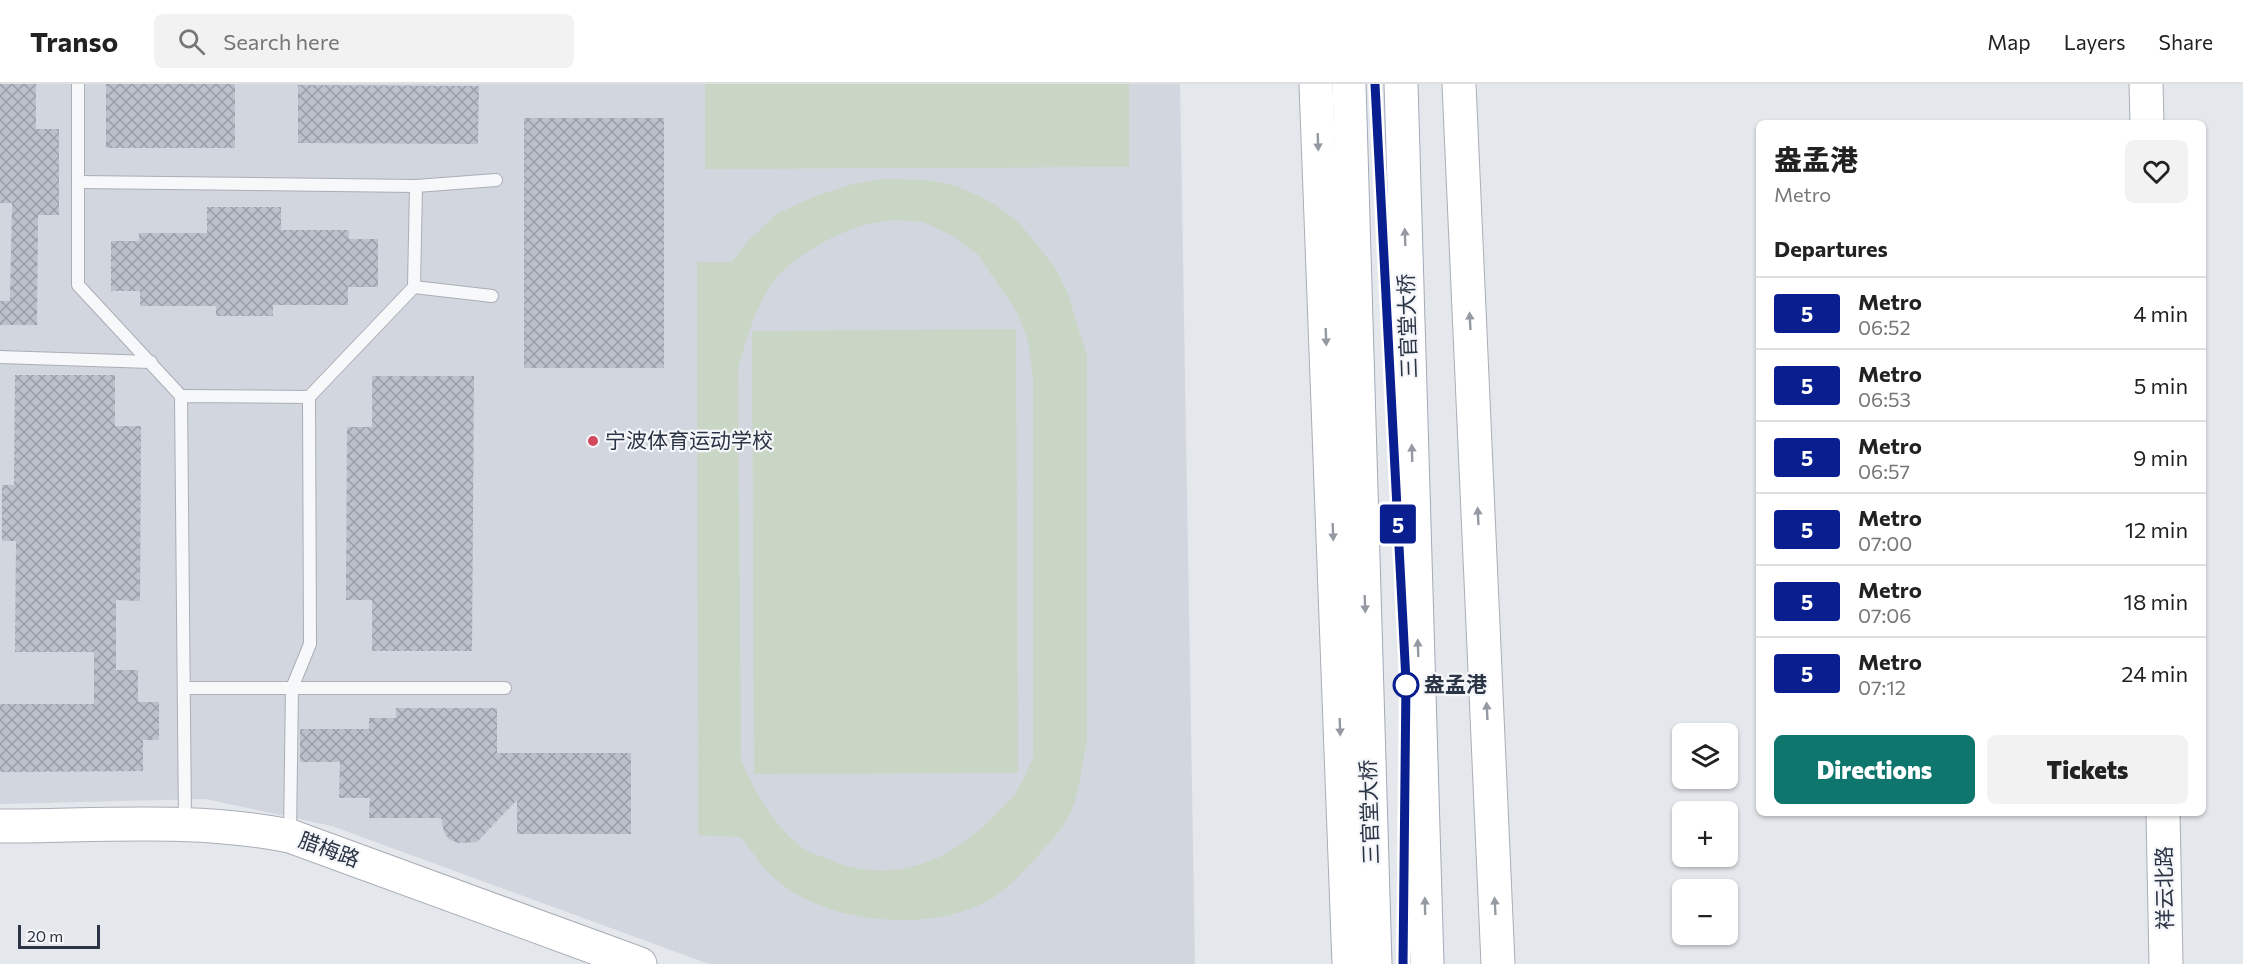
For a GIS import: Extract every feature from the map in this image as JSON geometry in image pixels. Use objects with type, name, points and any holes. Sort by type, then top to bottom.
[{"type":"street","points":[[1316,84],[1349,964]]},
{"type":"street","name":"三官堂大桥","points":[[1349,84],[1375,964]]},
{"type":"street","name":"三官堂大桥","points":[[1401,84],[1427,964]]},
{"type":"street","points":[[1459,84],[1498,964]]},
{"type":"street","points":[[2146,84],[2146,120]]},
{"type":"street","name":"祥云北路","points":[[2163,816],[2166,964]]},
{"type":"street","name":"腊梅路","points":[[0,826],[185,825],[246,828],[290,836],[640,964]]},
{"type":"lane","points":[[78,84],[78,285],[181,396],[185,825]]},
{"type":"lane","points":[[78,182],[416,186],[496,180]]},
{"type":"lane","points":[[290,836],[292,688],[310,644],[309,397],[414,287],[416,186]]},
{"type":"lane","points":[[414,287],[492,296]]},
{"type":"lane","points":[[0,357],[151,362]]},
{"type":"lane","points":[[181,396],[309,397]]},
{"type":"lane","points":[[184,688],[505,688]]},
{"type":"shaded area","name":"宁波体育运动学校","points":[[0,84],[1180,84],[1195,964],[709,964],[332,826],[205,799],[0,804]]},
{"type":"green space","points":[[705,84],[1129,84],[1129,167],[705,169]]},
{"type":"green space","points":[[883,179],[928,180],[957,186],[993,203],[1018,222],[1055,268],[1067,291],[1087,356],[1087,740],[1077,794],[1071,812],[1060,830],[1019,876],[994,897],[964,911],[910,920],[852,915],[825,907],[800,896],[773,877],[741,837],[698,835],[697,262],[732,262],[747,242],[778,213],[816,196],[853,184]],"holes":[[[893,220],[924,222],[953,236],[978,255],[1017,312],[1028,341],[1033,378],[1033,757],[1013,797],[960,845],[919,865],[875,870],[852,867],[806,850],[783,830],[766,808],[741,759],[738,369],[756,314],[772,283],[800,257],[825,241],[861,226]]]},
{"type":"green space","points":[[1016,329],[1018,773],[754,774],[752,331]]},
{"type":"building","points":[[0,84],[36,84],[36,129],[59,129],[59,215],[38,215],[37,325],[0,325],[0,301],[10,301],[12,203],[0,203]]},
{"type":"building","points":[[106,84],[235,84],[235,148],[106,148]]},
{"type":"building","points":[[298,85],[479,86],[478,144],[298,143]]},
{"type":"building","points":[[524,118],[664,118],[664,368],[524,368]]},
{"type":"building","points":[[207,207],[281,207],[281,230],[349,230],[349,239],[378,239],[378,287],[348,287],[348,305],[273,305],[273,316],[216,316],[216,306],[140,306],[140,291],[111,291],[111,241],[139,241],[139,233],[207,233]]},
{"type":"building","points":[[15,375],[115,375],[115,426],[141,426],[140,601],[116,600],[116,670],[138,670],[138,702],[159,702],[159,740],[143,740],[143,771],[0,772],[0,704],[94,704],[94,652],[15,652],[16,541],[2,541],[2,485],[14,485]]},
{"type":"building","points":[[372,376],[474,376],[472,651],[372,651],[372,600],[346,600],[347,427],[372,427]]},
{"type":"building","points":[[396,708],[497,708],[497,753],[631,753],[631,834],[517,834],[517,800],[477,842],[458,843],[449,839],[444,832],[441,818],[369,818],[370,798],[339,798],[340,762],[300,762],[300,729],[369,729],[369,718],[396,718]]},
{"type":"metro line","name":"5","points":[[1375,84],[1406,681],[1403,964]]},
{"type":"place","name":"宁波体育运动学校","points":[[593,441]]},
{"type":"place","name":"盎孟港","points":[[1406,685]]}]
